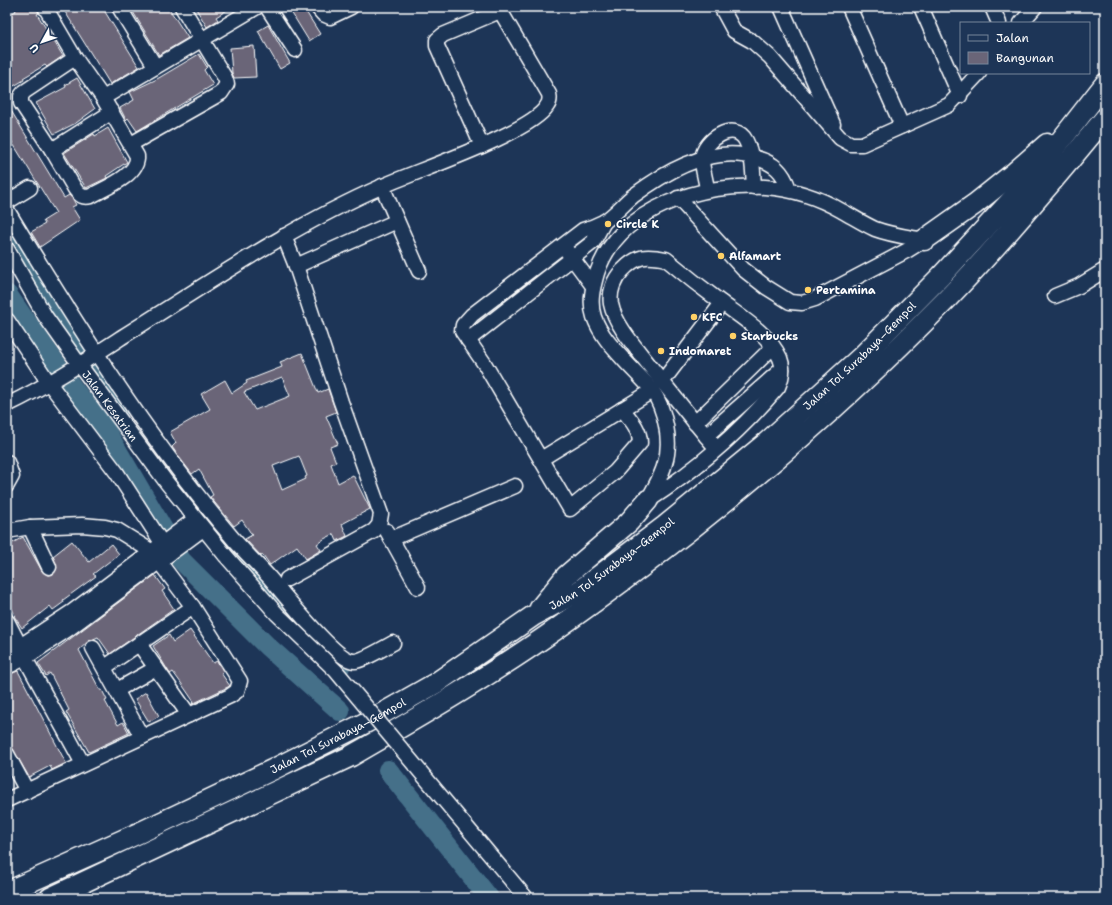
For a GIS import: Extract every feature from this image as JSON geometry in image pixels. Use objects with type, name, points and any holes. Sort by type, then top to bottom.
[{"type":"highway","name":"Jalan Tol Surabaya–Gempol","points":[[7,892],[141,832],[369,721],[436,683],[533,616],[579,591],[665,526],[766,443],[861,357],[941,276],[1029,181],[1105,84]]},
{"type":"highway","name":"Jalan Tol Surabaya–Gempol","points":[[50,898],[351,756],[381,739],[500,666],[555,630],[673,543],[779,457],[863,381],[948,298],[1039,198],[1105,118]]},
{"type":"highway","points":[[924,240],[1015,172],[1046,144],[1064,136]]},
{"type":"highway","points":[[533,616],[566,576],[624,526],[648,500]]},
{"type":"street","points":[[45,7],[75,58],[112,112],[137,156],[135,167],[121,179],[85,198],[79,195],[21,103],[21,96],[75,58]]},
{"type":"street","points":[[119,7],[155,66]]},
{"type":"street","points":[[131,144],[221,93],[227,84],[225,78],[182,7]]},
{"type":"street","points":[[268,7],[295,50]]},
{"type":"street","points":[[317,7],[323,14],[330,17],[351,7]]},
{"type":"street","points":[[721,7],[734,31],[752,41],[770,57],[840,138],[851,144],[862,144],[950,105],[960,96],[978,74]]},
{"type":"street","points":[[781,7],[840,138]]},
{"type":"street","points":[[849,7],[902,126]]},
{"type":"street","points":[[921,7],[960,96]]},
{"type":"street","points":[[992,7],[999,22]]},
{"type":"street","points":[[1022,22],[1035,7]]},
{"type":"street","points":[[103,98],[253,8]]},
{"type":"street","points":[[7,405],[52,381],[284,236],[382,186],[482,146],[501,138],[534,119],[547,106],[549,101],[546,88],[499,9],[443,35],[438,40],[437,46],[482,146]]},
{"type":"street","points":[[52,150],[112,112]]},
{"type":"street","points":[[707,190],[702,159],[707,147],[715,139],[727,131],[732,130],[746,140],[751,156],[754,187]]},
{"type":"street","points":[[468,340],[593,242],[604,222],[631,197],[656,179],[702,159],[724,155],[751,156],[768,162],[779,169],[786,178],[789,189]]},
{"type":"street","points":[[382,186],[419,271]]},
{"type":"street","points":[[717,449],[695,423],[657,387],[634,371],[600,331],[593,315],[591,291],[604,257],[632,224],[678,198],[707,190],[754,187],[789,189],[818,199],[874,228],[894,235],[924,240]]},
{"type":"street","points":[[7,202],[30,188]]},
{"type":"street","points":[[631,197],[644,216]]},
{"type":"street","points":[[678,198],[743,269],[790,302],[802,303],[816,299],[924,240]]},
{"type":"street","points":[[7,210],[55,308],[85,360],[127,412],[206,527],[162,550],[70,628],[19,654]]},
{"type":"street","points":[[296,266],[397,221]]},
{"type":"street","points":[[604,222],[583,230],[488,302],[463,324],[462,331],[570,509],[572,509],[616,472],[640,443],[640,436],[637,427],[622,409]]},
{"type":"street","points":[[583,230],[604,257],[623,271]]},
{"type":"street","points":[[284,236],[296,266],[341,402],[381,514],[381,520],[418,587]]},
{"type":"street","points":[[563,246],[593,286]]},
{"type":"street","name":"Jalan Kesatrian","points":[[7,249],[55,308],[85,360],[127,412],[206,527],[228,548]]},
{"type":"street","points":[[651,256],[666,259],[757,329],[773,347],[780,358],[782,369],[781,380],[778,387],[717,449],[686,475],[648,500],[665,465],[667,453],[665,420],[657,387],[647,362],[620,325],[612,304],[612,288],[617,276],[640,257],[651,256]]},
{"type":"street","points":[[1055,296],[1079,286],[1105,270]]},
{"type":"street","points":[[518,280],[528,293]]},
{"type":"street","points":[[488,302],[500,316]]},
{"type":"street","points":[[541,459],[657,387],[722,303]]},
{"type":"street","points":[[7,320],[117,474],[162,550],[193,607],[239,676],[240,686],[237,691],[230,696],[7,800]]},
{"type":"street","points":[[695,423],[773,347]]},
{"type":"street","points":[[634,371],[647,362]]},
{"type":"street","points":[[706,436],[782,369]]},
{"type":"street","points":[[7,462],[12,476],[7,485]]},
{"type":"street","points":[[391,539],[515,486]]},
{"type":"street","points":[[270,578],[287,579],[374,532],[381,520]]},
{"type":"street","points":[[7,531],[30,527],[82,525],[105,527],[118,530],[162,550]]},
{"type":"street","points":[[30,527],[49,567]]},
{"type":"street","points":[[228,548],[270,578],[281,593],[327,642],[348,659],[354,661],[360,659],[393,643]]},
{"type":"street","points":[[228,548],[277,614],[336,670],[526,898]]},
{"type":"street","points":[[281,593],[287,579]]},
{"type":"street","points":[[105,667],[193,607]]},
{"type":"street","points":[[7,621],[19,654],[83,764]]},
{"type":"street","points":[[139,644],[189,715]]},
{"type":"street","points":[[93,648],[105,667],[142,737]]},
{"type":"street","points":[[117,690],[156,668]]},
{"type":"street","points":[[7,754],[27,791]]},
{"type":"building","points":[[14,7],[36,7],[39,13],[37,14],[63,56],[47,67],[45,65],[23,78],[24,80],[7,90],[7,51],[11,48],[7,42],[7,16],[16,11]]},
{"type":"building","points":[[62,7],[102,7],[139,67],[110,84]]},
{"type":"building","points":[[130,7],[168,7],[188,38],[159,55]]},
{"type":"building","points":[[195,7],[232,7],[216,17],[218,20],[207,27]]},
{"type":"building","points":[[288,7],[303,7],[320,34],[309,41]]},
{"type":"building","points":[[268,25],[290,63],[280,69],[258,31]]},
{"type":"building","points":[[254,46],[256,77],[234,78],[232,73],[230,48]]},
{"type":"building","points":[[199,54],[207,67],[204,70],[213,85],[137,131],[128,118],[126,120],[120,108],[134,100],[130,92],[157,79]]},
{"type":"building","points":[[77,78],[95,109],[76,123],[54,134],[36,103],[66,87],[65,85]]},
{"type":"building","points":[[7,104],[64,198],[69,195],[73,199],[76,205],[72,207],[80,220],[40,247],[31,232],[45,224],[43,221],[56,213],[7,134]]},
{"type":"building","points":[[108,128],[127,162],[106,176],[107,178],[86,188],[64,153],[94,134],[95,136]]},
{"type":"building","points":[[302,353],[318,393],[328,389],[336,412],[326,416],[338,444],[330,447],[336,462],[331,464],[338,483],[353,475],[370,509],[342,524],[347,536],[337,541],[334,534],[324,539],[317,544],[321,550],[306,559],[297,546],[270,565],[263,555],[261,556],[245,539],[252,535],[242,520],[234,526],[210,497],[213,495],[199,469],[192,474],[179,457],[172,447],[176,443],[170,432],[210,409],[201,394],[225,380],[232,393],[247,383],[246,381],[282,367],[280,362]],"holes":[[[282,377],[290,396],[255,410],[244,392]],[[299,456],[307,476],[305,477],[306,479],[282,490],[273,466]]]},
{"type":"building","points":[[23,537],[42,571],[48,575],[53,574],[57,568],[53,556],[72,541],[89,562],[111,544],[119,554],[93,574],[96,576],[63,600],[64,602],[53,610],[50,606],[22,628],[14,616],[15,615],[7,599],[7,546]]},
{"type":"building","points":[[155,575],[165,589],[162,591],[174,609],[110,654],[98,637],[89,641],[79,650],[100,690],[102,690],[107,700],[105,701],[118,725],[123,722],[129,733],[89,752],[66,712],[69,710],[50,673],[46,676],[38,663]]},
{"type":"building","points":[[190,630],[213,663],[217,661],[223,671],[221,673],[230,686],[192,704],[194,702],[173,672],[170,674],[153,646],[169,635],[173,642]]},
{"type":"building","points":[[18,671],[66,763],[52,770],[50,766],[29,777],[7,739],[7,675]]},
{"type":"building","points":[[146,692],[159,716],[149,722],[135,699]]},
{"type":"waterway","points":[[15,236],[81,345]]},
{"type":"waterway","points":[[7,294],[74,390],[103,426],[181,560],[267,646],[340,711]]},
{"type":"waterway","points":[[97,368],[123,405]]},
{"type":"waterway","points":[[180,483],[206,518],[270,595]]},
{"type":"waterway","points":[[286,609],[340,667]]},
{"type":"waterway","points":[[388,770],[489,898]]},
{"type":"place","name":"Circle K","points":[[608,224]]},
{"type":"place","name":"Alfamart","points":[[721,256]]},
{"type":"place","name":"Pertamina","points":[[808,290]]},
{"type":"place","name":"KFC","points":[[694,317]]},
{"type":"place","name":"Starbucks","points":[[733,336]]},
{"type":"place","name":"Indomaret","points":[[661,351]]}]
